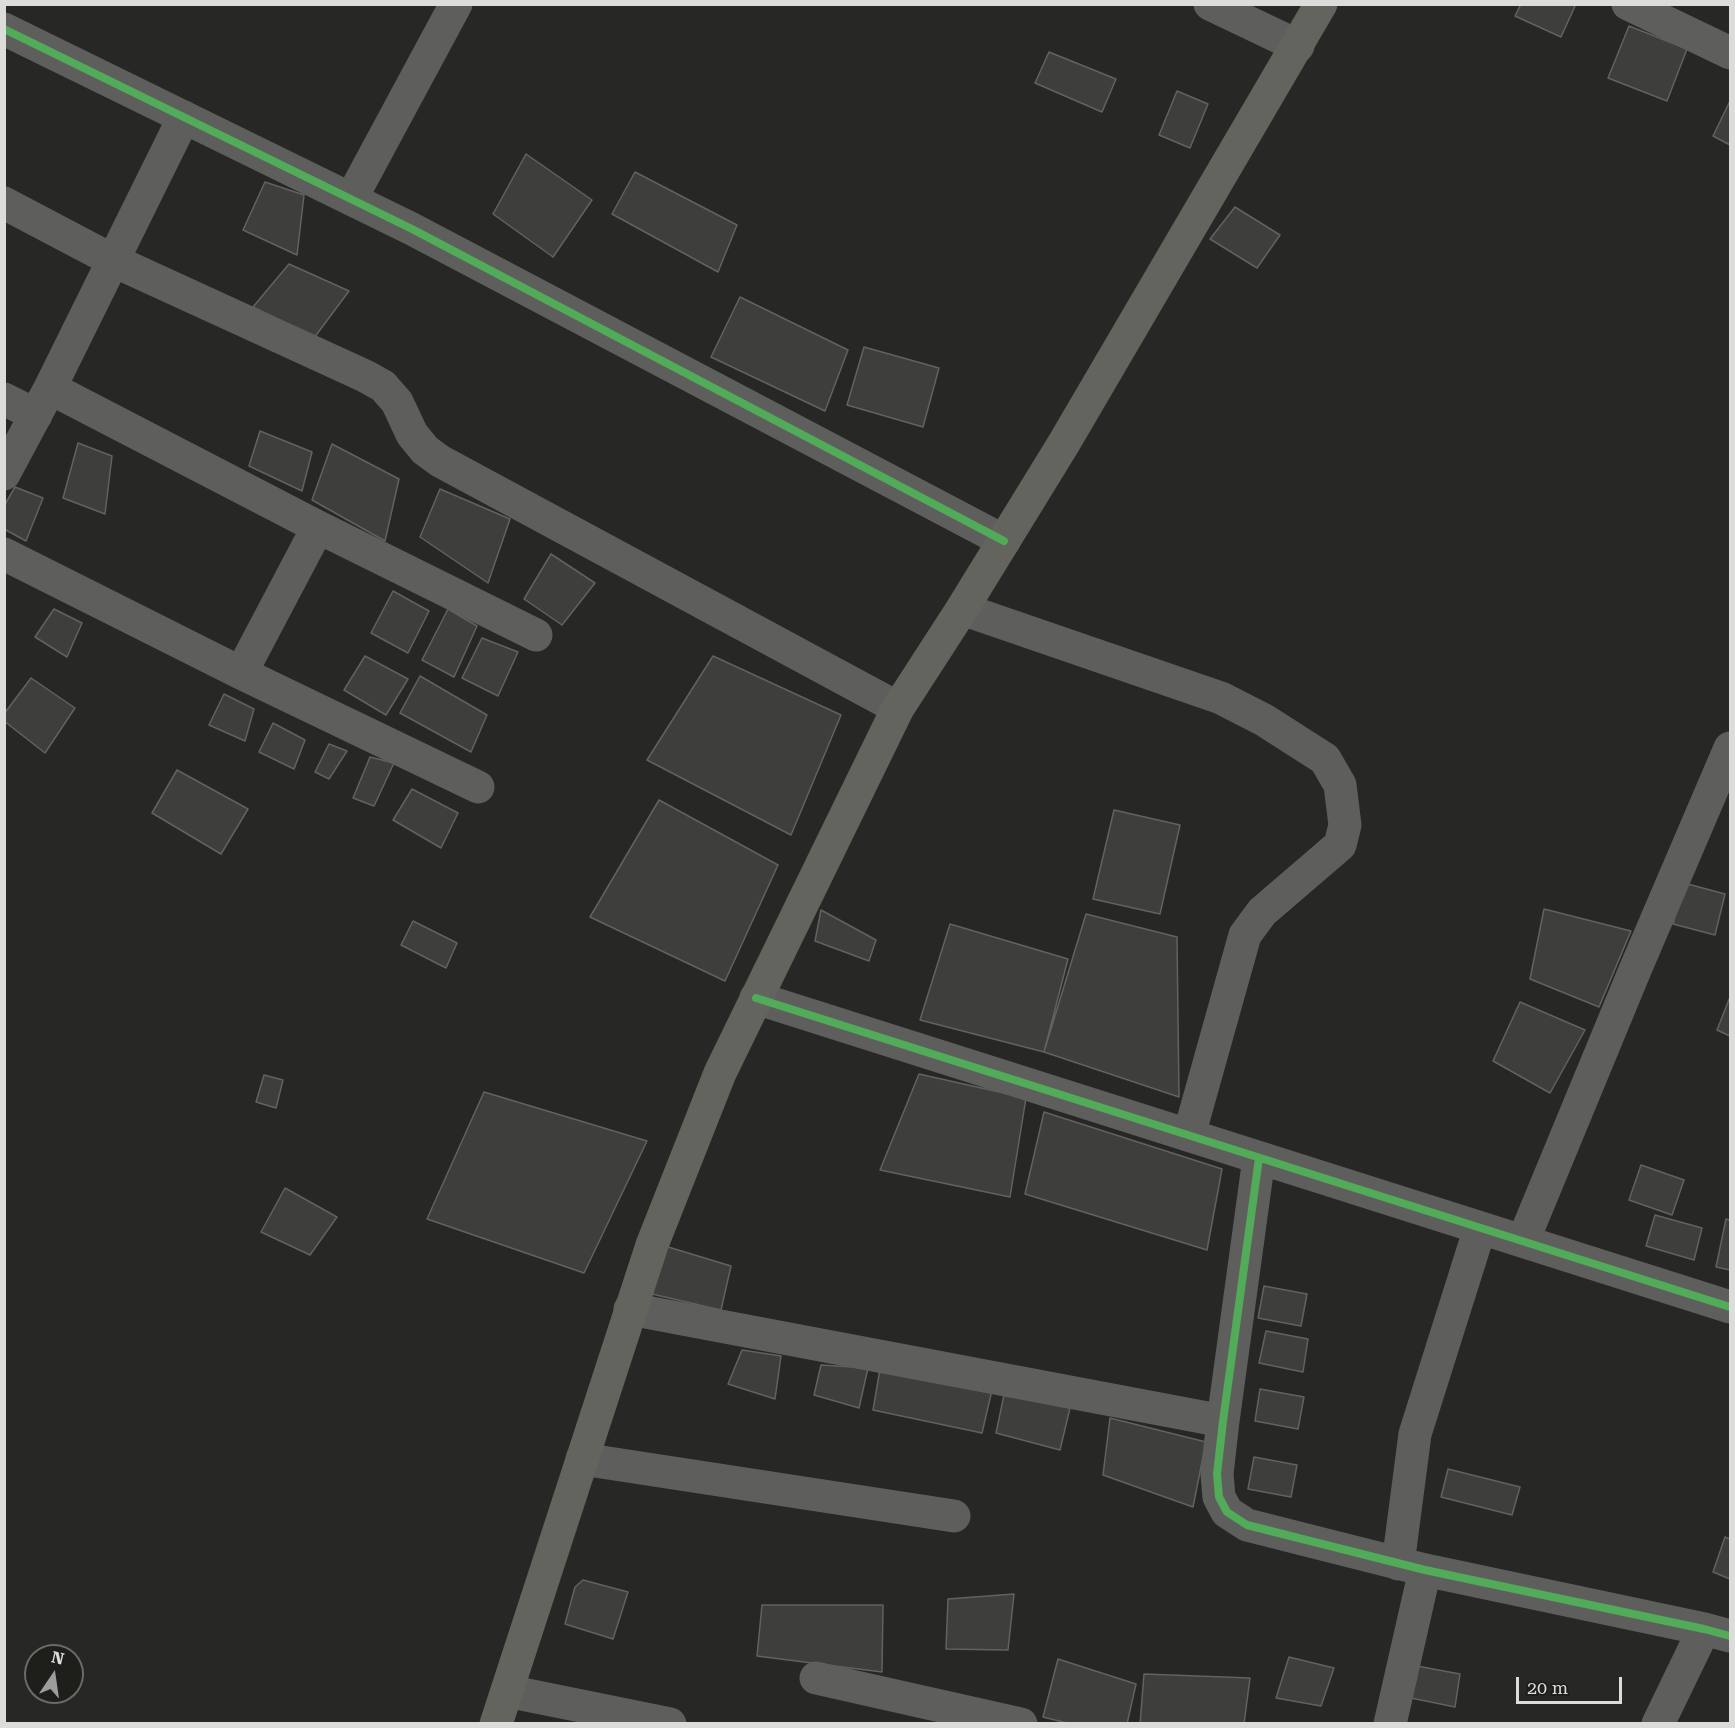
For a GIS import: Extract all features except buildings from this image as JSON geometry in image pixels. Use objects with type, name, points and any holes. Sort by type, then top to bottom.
[{"type":"main road","points":[[496,1724],[652,1245],[720,1073],[756,998],[898,708],[1070,433],[1322,4]]},
{"type":"street","points":[[351,199],[456,4]]},
{"type":"street","points":[[1210,4],[1298,46]]},
{"type":"street","points":[[1628,4],[1731,53]]},
{"type":"street","points":[[4,29],[422,234],[1004,541]]},
{"type":"street","points":[[4,474],[43,402],[184,117]]},
{"type":"street","points":[[4,203],[114,261],[365,376],[383,387],[397,402],[412,434],[425,450],[440,461],[898,708]]},
{"type":"street","points":[[4,399],[43,402],[318,527],[536,635]]},
{"type":"street","points":[[241,673],[318,527]]},
{"type":"street","points":[[4,554],[478,788]]},
{"type":"street","points":[[962,609],[1221,698],[1264,720],[1325,759],[1340,785],[1345,825],[1340,845],[1262,912],[1245,935],[1189,1136]]},
{"type":"street","points":[[1523,1241],[1635,970],[1731,748]]},
{"type":"street","points":[[756,998],[1731,1307]]},
{"type":"street","points":[[1259,1158],[1217,1474],[1219,1497],[1227,1512],[1247,1525],[1412,1567],[1717,1632],[1658,1724]]},
{"type":"street","points":[[1390,1724],[1412,1567],[1415,1434],[1480,1228]]},
{"type":"street","points":[[630,1309],[1223,1421]]},
{"type":"street","points":[[582,1459],[954,1516]]},
{"type":"street","points":[[816,1678],[1021,1724]]},
{"type":"street","points":[[507,1691],[670,1724]]},
{"type":"cycle path","points":[[4,29],[412,229],[1004,541]]},
{"type":"cycle path","points":[[756,998],[1730,1307]]},
{"type":"cycle path","points":[[1259,1158],[1217,1474],[1219,1497],[1227,1512],[1247,1525],[1425,1570],[1730,1636]]}]
